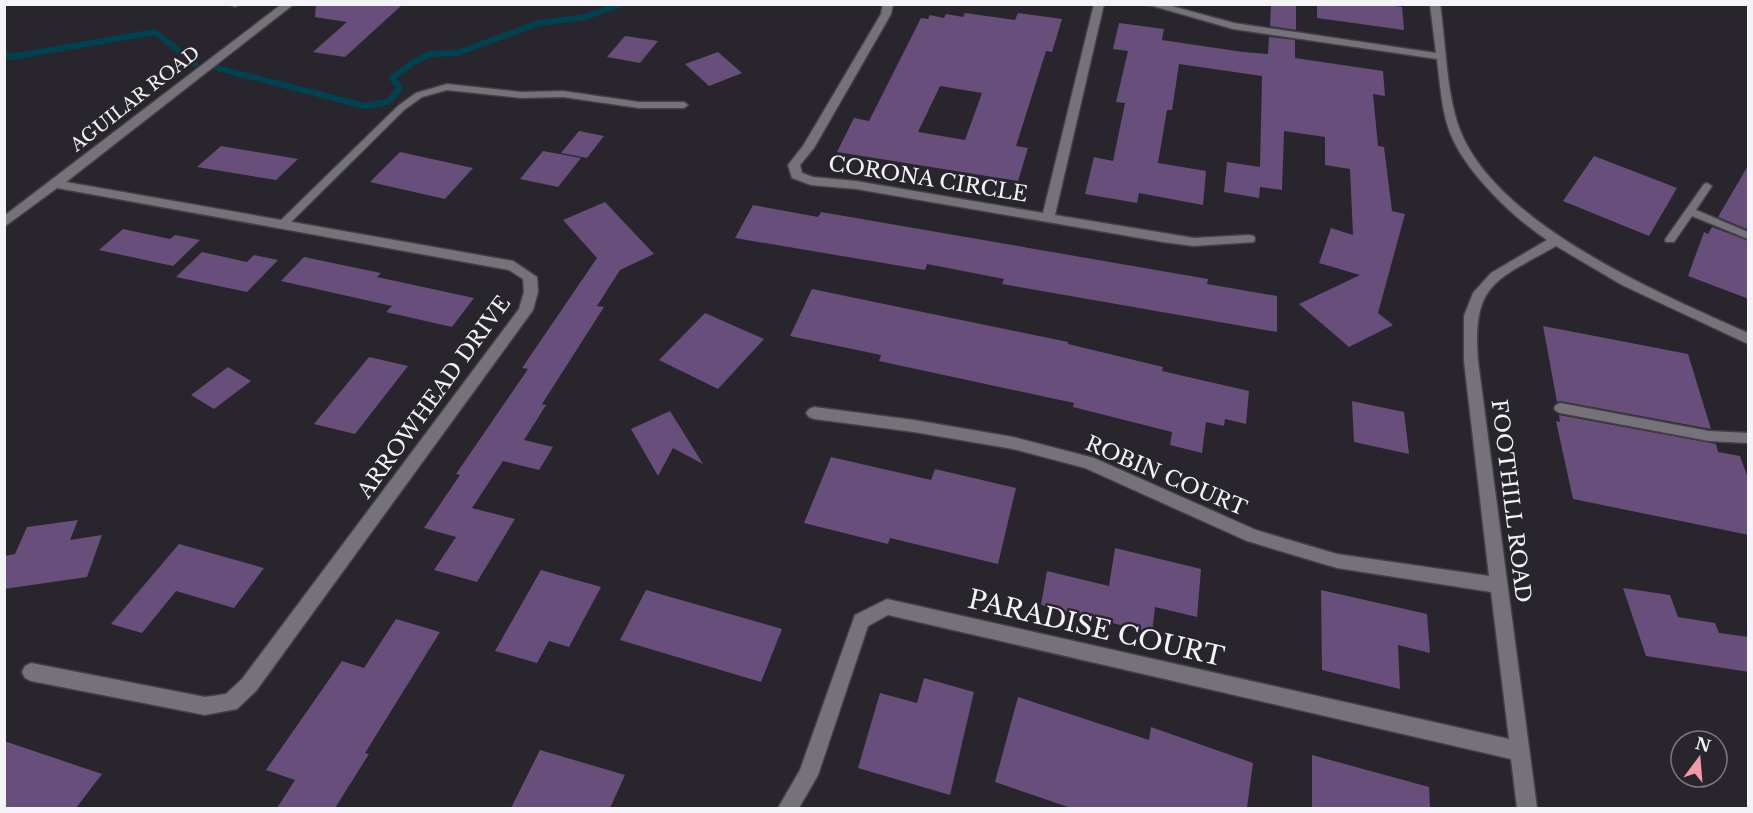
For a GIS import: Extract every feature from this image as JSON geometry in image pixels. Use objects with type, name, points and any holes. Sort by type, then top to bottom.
[{"type":"street","name":"AGUILAR ROAD","points":[[4,223],[289,4]]},
{"type":"street","name":"CORONA CIRCLE","points":[[888,4],[886,14],[808,148],[794,165],[796,175],[811,181],[856,185],[1184,240],[1224,241],[1249,238]]},
{"type":"street","points":[[1048,218],[1099,4]]},
{"type":"street","points":[[1152,4],[1244,28],[1442,57]]},
{"type":"street","points":[[1435,4],[1452,123],[1464,148],[1501,194],[1556,240],[1632,285],[1749,339]]},
{"type":"street","name":"ARROWHEAD DRIVE","points":[[31,672],[205,706],[231,703],[249,685],[526,310],[531,292],[530,277],[513,266],[56,184]]},
{"type":"street","name":"FOOTHILL ROAD","points":[[1527,808],[1471,361],[1469,329],[1472,310],[1479,294],[1502,270],[1556,240]]},
{"type":"street","name":"ROBIN COURT","points":[[814,413],[914,426],[1013,443],[1088,463],[1253,536],[1316,555],[1337,561],[1467,579],[1499,586]]},
{"type":"street","name":"PARADISE COURT","points":[[788,808],[808,775],[861,621],[887,607],[1520,751]]},
{"type":"lane","points":[[282,225],[401,108],[419,95],[447,87],[521,95],[562,94],[639,105],[684,105]]},
{"type":"lane","points":[[1670,240],[1707,186]]},
{"type":"lane","points":[[1690,211],[1749,236]]},
{"type":"lane","points":[[1560,408],[1709,435],[1749,438]]},
{"type":"building","points":[[316,4],[403,4],[345,57],[313,52],[347,22],[315,17]]},
{"type":"building","points":[[1271,4],[1296,4],[1296,30],[1270,26]]},
{"type":"building","points":[[1317,4],[1381,4],[1402,7],[1404,30],[1317,18]]},
{"type":"building","points":[[965,13],[1015,20],[1018,13],[1062,19],[1052,52],[1046,51],[1016,146],[1028,148],[1018,181],[837,152],[854,118],[869,121],[921,18],[928,19],[930,15],[944,18],[946,14],[963,17]],"holes":[[[940,86],[982,93],[965,140],[918,132]]]},
{"type":"building","points":[[1119,23],[1164,29],[1162,40],[1243,52],[1268,54],[1269,37],[1295,40],[1295,58],[1383,71],[1385,96],[1373,94],[1378,146],[1384,147],[1392,211],[1405,214],[1378,313],[1393,325],[1349,347],[1299,304],[1360,275],[1319,263],[1331,228],[1353,235],[1350,169],[1325,165],[1325,137],[1284,131],[1282,190],[1260,187],[1259,198],[1224,192],[1227,162],[1260,167],[1262,76],[1179,64],[1172,110],[1167,110],[1158,163],[1206,171],[1203,205],[1139,193],[1137,203],[1085,194],[1094,157],[1113,161],[1125,103],[1116,102],[1128,51],[1113,49]]},
{"type":"building","points":[[625,36],[658,41],[640,63],[607,57]]},
{"type":"building","points":[[718,52],[742,73],[709,86],[685,64]]},
{"type":"building","points":[[579,131],[604,136],[587,158],[561,153]]},
{"type":"building","points":[[221,146],[298,159],[276,180],[197,167]]},
{"type":"building","points":[[543,151],[581,158],[558,187],[520,179]]},
{"type":"building","points":[[400,152],[473,168],[445,199],[370,182]]},
{"type":"building","points":[[1594,156],[1677,188],[1649,236],[1563,201]]},
{"type":"building","points":[[1749,164],[1749,230],[1718,217]]},
{"type":"building","points":[[605,202],[654,254],[620,270],[597,306],[604,307],[542,404],[546,405],[524,440],[553,447],[539,470],[503,461],[472,508],[515,519],[477,582],[434,570],[456,537],[424,528],[460,475],[456,474],[528,369],[522,368],[597,258],[563,220]]},
{"type":"building","points":[[753,205],[818,217],[821,212],[1208,279],[1207,284],[1277,296],[1277,332],[1002,284],[1004,279],[927,264],[925,270],[735,238]]},
{"type":"building","points":[[1712,227],[1749,241],[1749,299],[1688,276],[1704,232],[1708,234]]},
{"type":"building","points":[[123,229],[170,239],[175,235],[200,240],[173,266],[99,250]]},
{"type":"building","points":[[202,252],[247,262],[254,255],[278,260],[247,292],[176,277]]},
{"type":"building","points":[[304,257],[381,273],[377,277],[474,298],[452,327],[386,312],[392,306],[281,281]]},
{"type":"building","points":[[812,289],[1068,342],[1068,344],[1163,367],[1162,371],[1249,391],[1246,424],[1225,419],[1224,426],[1206,422],[1202,453],[1170,445],[1172,432],[1073,407],[1074,403],[879,361],[881,355],[790,336]]},
{"type":"building","points":[[705,313],[764,339],[718,389],[659,360]]},
{"type":"building","points":[[1543,326],[1688,354],[1711,429],[1557,402]]},
{"type":"building","points":[[369,357],[408,366],[355,434],[314,424]]},
{"type":"building","points":[[228,367],[251,381],[214,409],[191,395]]},
{"type":"building","points":[[1352,401],[1404,412],[1409,454],[1354,442]]},
{"type":"building","points":[[670,411],[703,464],[673,448],[658,476],[631,429]]},
{"type":"building","points":[[1559,415],[1716,444],[1718,452],[1740,456],[1749,481],[1749,535],[1573,499],[1556,421],[1560,422]]},
{"type":"building","points":[[831,457],[931,480],[935,469],[1016,488],[998,564],[890,538],[888,544],[804,523]]},
{"type":"building","points":[[78,520],[70,540],[102,535],[87,577],[4,589],[4,556],[15,554],[27,527]]},
{"type":"building","points":[[179,544],[264,568],[234,608],[176,591],[142,633],[111,624]]},
{"type":"building","points":[[1115,548],[1201,569],[1197,617],[1155,607],[1152,633],[1041,605],[1047,571],[1109,586]]},
{"type":"building","points":[[541,570],[601,587],[569,647],[549,641],[537,663],[495,651]]},
{"type":"building","points":[[1623,588],[1670,595],[1678,617],[1715,623],[1719,633],[1749,637],[1749,672],[1646,656]]},
{"type":"building","points":[[646,590],[782,629],[761,682],[620,640]]},
{"type":"building","points":[[1321,590],[1427,614],[1430,653],[1398,645],[1400,689],[1322,670]]},
{"type":"building","points":[[396,619],[440,632],[365,753],[369,754],[335,808],[277,808],[295,780],[266,770],[342,661],[364,668]]},
{"type":"building","points":[[924,678],[974,692],[950,795],[858,768],[880,693],[917,703]]},
{"type":"building","points":[[1018,697],[1149,740],[1151,727],[1253,763],[1247,808],[1071,808],[995,782]]},
{"type":"building","points":[[4,741],[102,774],[76,808],[4,808]]},
{"type":"building","points":[[540,750],[625,775],[610,808],[511,808]]},
{"type":"building","points":[[1312,755],[1429,787],[1430,808],[1312,808]]},
{"type":"waterway","points":[[217,68],[365,106],[388,102],[400,88],[392,78],[430,54],[457,53],[539,23],[585,17],[621,4]]},
{"type":"waterway","points":[[4,54],[11,57],[155,32],[195,64]]}]
